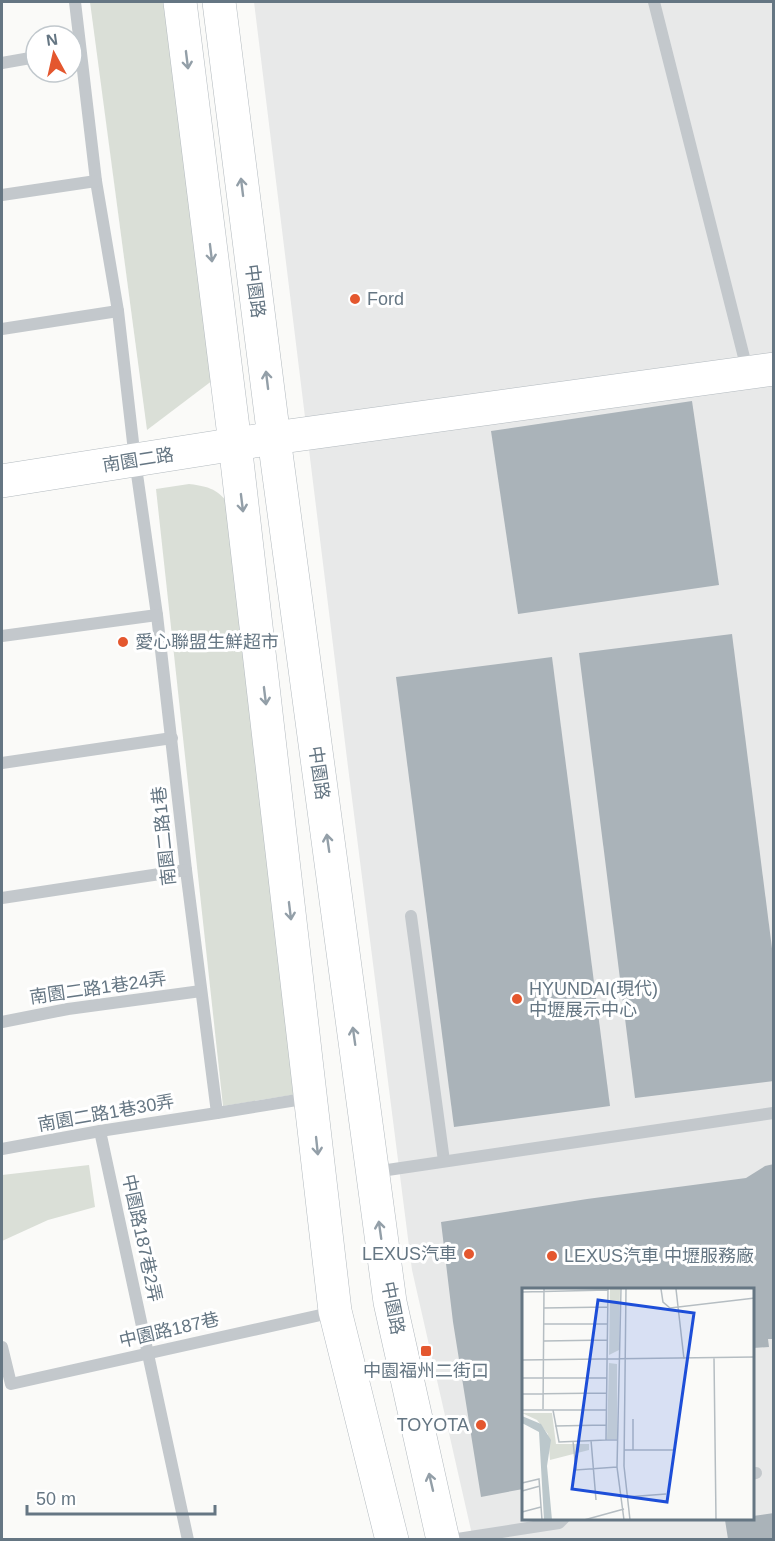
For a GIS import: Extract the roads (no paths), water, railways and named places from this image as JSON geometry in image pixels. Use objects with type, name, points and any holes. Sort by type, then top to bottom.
[{"type":"main road","points":[[180,2],[235,444],[335,1311],[392,1539]]},
{"type":"main road","name":"中園路","points":[[219,2],[274,438],[390,1302],[443,1539]]},
{"type":"main road","name":"南園二路","points":[[2,481],[274,438],[761,371]]},
{"type":"lane","name":"南園二路1巷","points":[[75,2],[76,24]]},
{"type":"lane","points":[[654,2],[761,371]]},
{"type":"lane","points":[[2,63],[24,59]]},
{"type":"lane","name":"南園二路1巷","points":[[82,84],[118,311],[217,1113]]},
{"type":"lane","points":[[2,195],[96,181]]},
{"type":"lane","points":[[2,329],[118,311]]},
{"type":"lane","points":[[2,636],[157,615]]},
{"type":"lane","points":[[2,763],[172,738]]},
{"type":"lane","points":[[2,898],[186,870]]},
{"type":"lane","points":[[411,915],[444,1161]]},
{"type":"lane","name":"南園二路1巷24弄","points":[[2,1022],[68,1009],[201,991]]},
{"type":"lane","points":[[217,1113],[312,1098]]},
{"type":"lane","name":"南園二路1巷30弄","points":[[2,1149],[217,1113]]},
{"type":"lane","points":[[373,1172],[773,1113]]},
{"type":"lane","name":"中園路187巷2弄","points":[[100,1131],[188,1539]]},
{"type":"lane","name":"中園路187巷","points":[[2,1347],[11,1384],[335,1311]]},
{"type":"lane","points":[[451,1539],[559,1523],[562,1520]]},
{"type":"place","name":"Ford","points":[[355,299]]},
{"type":"place","name":"愛心聯盟生鮮超市","points":[[123,642]]},
{"type":"place","name":"HYUNDAI(現代) 中壢展示中心","points":[[517,999]]},
{"type":"place","name":"LEXUS汽車","points":[[469,1254]]},
{"type":"place","name":"LEXUS汽車 中壢服務廠","points":[[552,1256]]},
{"type":"place","name":"中園福州二街口","points":[[426,1351]]},
{"type":"place","name":"TOYOTA","points":[[481,1425]]}]
